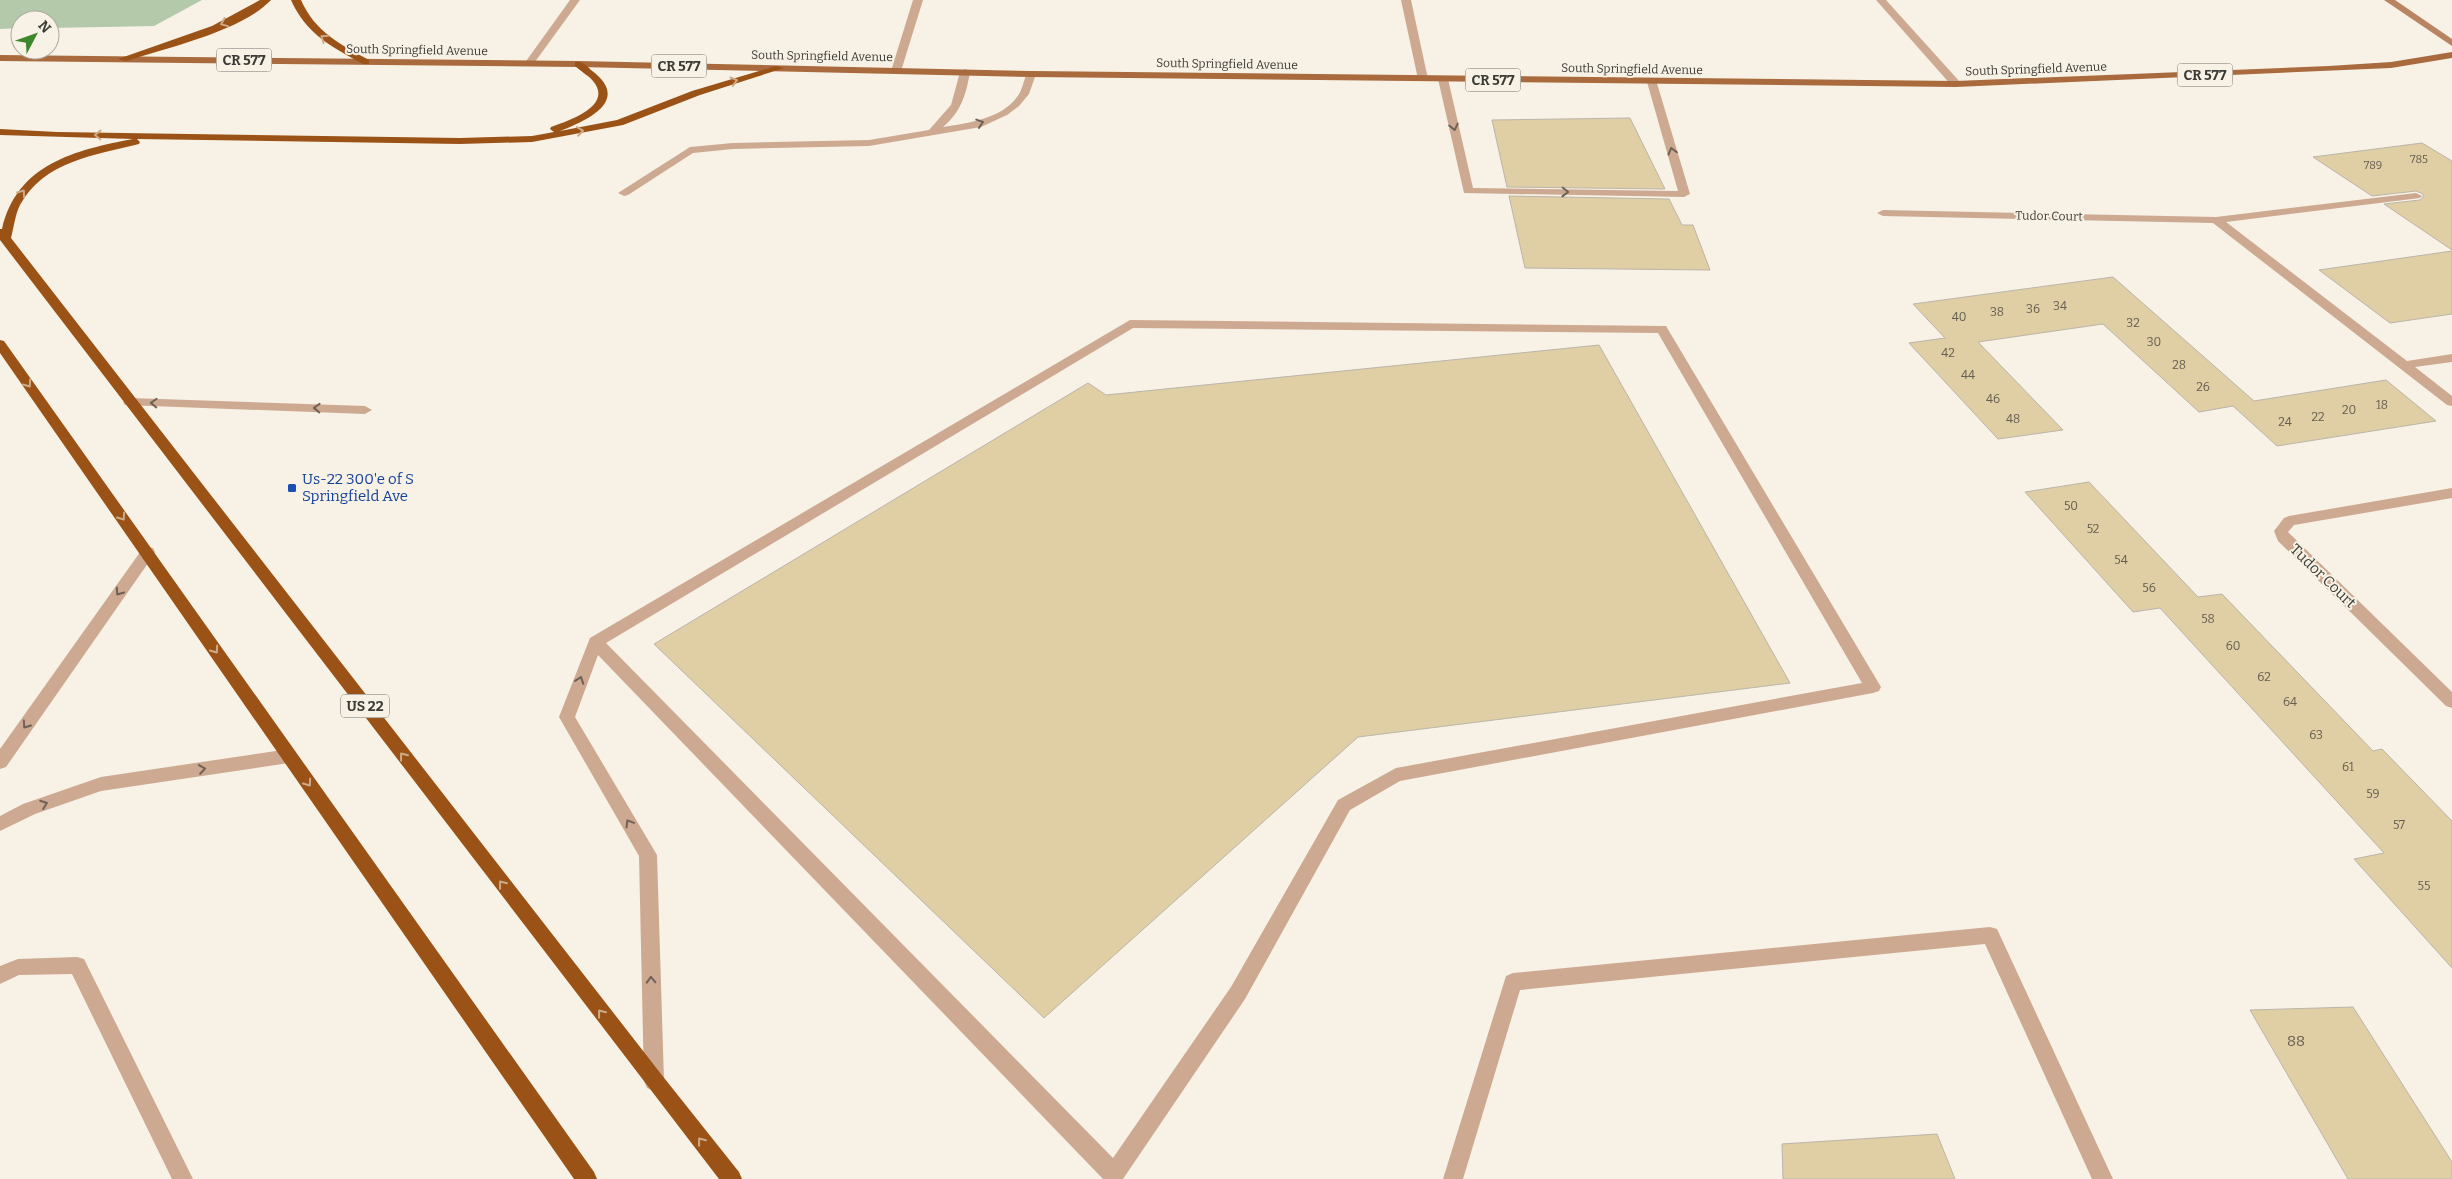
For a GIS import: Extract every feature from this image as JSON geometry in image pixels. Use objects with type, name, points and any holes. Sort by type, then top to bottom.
[{"type":"highway","points":[[123,59],[223,24],[266,0]]},
{"type":"highway","points":[[296,0],[308,25],[325,39],[366,62]]},
{"type":"highway","points":[[532,139],[584,116],[603,101],[604,94],[598,80],[578,64]]},
{"type":"highway","points":[[0,132],[460,141],[532,139],[619,123],[696,93],[779,68]]},
{"type":"highway","points":[[3,235],[14,206],[31,182],[43,173],[90,152],[164,136]]},
{"type":"highway","name":"US 22","points":[[3,235],[654,1082],[732,1179]]},
{"type":"highway","points":[[3,350],[148,552],[289,756],[588,1179]]},
{"type":"main road","name":"South Springfield Avenue","points":[[0,58],[578,64],[1031,74],[1956,84],[2338,69],[2391,65],[2452,55]]},
{"type":"street","points":[[529,64],[575,0]]},
{"type":"street","points":[[896,71],[918,0]]},
{"type":"street","points":[[1406,0],[1422,79]]},
{"type":"street","points":[[1881,0],[1956,84]]},
{"type":"street","points":[[2389,0],[2452,43]]},
{"type":"street","points":[[932,132],[952,114],[958,105],[965,72]]},
{"type":"street","points":[[624,193],[690,150],[733,146],[869,143],[977,125],[992,118],[1024,96],[1031,74]]},
{"type":"street","points":[[1443,79],[1468,190],[1684,194],[1652,82]]},
{"type":"street","name":"Tudor Court","points":[[1883,213],[2216,220],[2416,196]]},
{"type":"street","points":[[2216,220],[2452,402]]},
{"type":"street","points":[[595,642],[1113,1176],[1238,993],[1344,805],[1396,775],[1873,687],[1662,329],[1130,324],[595,642],[566,717],[648,855],[654,1082]]},
{"type":"street","points":[[2406,366],[2452,358]]},
{"type":"street","points":[[130,402],[365,410]]},
{"type":"street","name":"Tudor Court","points":[[2452,493],[2289,521],[2281,531],[2283,537],[2452,702]]},
{"type":"street","points":[[0,762],[148,552]]},
{"type":"street","points":[[0,824],[30,809],[101,784],[289,756]]},
{"type":"street","points":[[1454,1179],[1513,982],[1990,935],[2103,1179]]},
{"type":"street","points":[[0,975],[18,967],[77,965],[183,1179]]},
{"type":"green space","points":[[0,0],[202,0],[154,26],[60,28],[60,10],[10,10],[10,28],[0,29]]},
{"type":"building","points":[[1630,118],[1665,189],[1507,187],[1492,120]]},
{"type":"building","points":[[2422,143],[2452,161],[2452,250],[2384,204],[2420,200],[2423,194],[2416,191],[2372,196],[2313,157]]},
{"type":"building","points":[[1509,196],[1669,199],[1682,225],[1693,225],[1710,270],[1525,268]]},
{"type":"building","points":[[2452,251],[2452,314],[2390,323],[2319,270]]},
{"type":"building","points":[[2113,277],[2254,401],[2386,380],[2436,421],[2277,446],[2233,406],[2199,412],[2103,324],[1978,342],[2063,430],[1998,439],[1909,343],[1945,338],[1913,304]]},
{"type":"building","points":[[1599,345],[1790,683],[1358,737],[1044,1018],[654,644],[1088,383],[1106,395]]},
{"type":"building","points":[[2089,482],[2198,597],[2222,594],[2373,751],[2382,749],[2452,821],[2452,968],[2354,859],[2384,853],[2160,608],[2133,612],[2025,492]]},
{"type":"building","points":[[2353,1007],[2452,1162],[2452,1179],[2348,1179],[2250,1010]]},
{"type":"building","points":[[1937,1134],[1955,1179],[1783,1179],[1782,1144]]},
{"type":"place","name":"Us-22 300'e of S Springfield Ave","points":[[292,488]]}]
